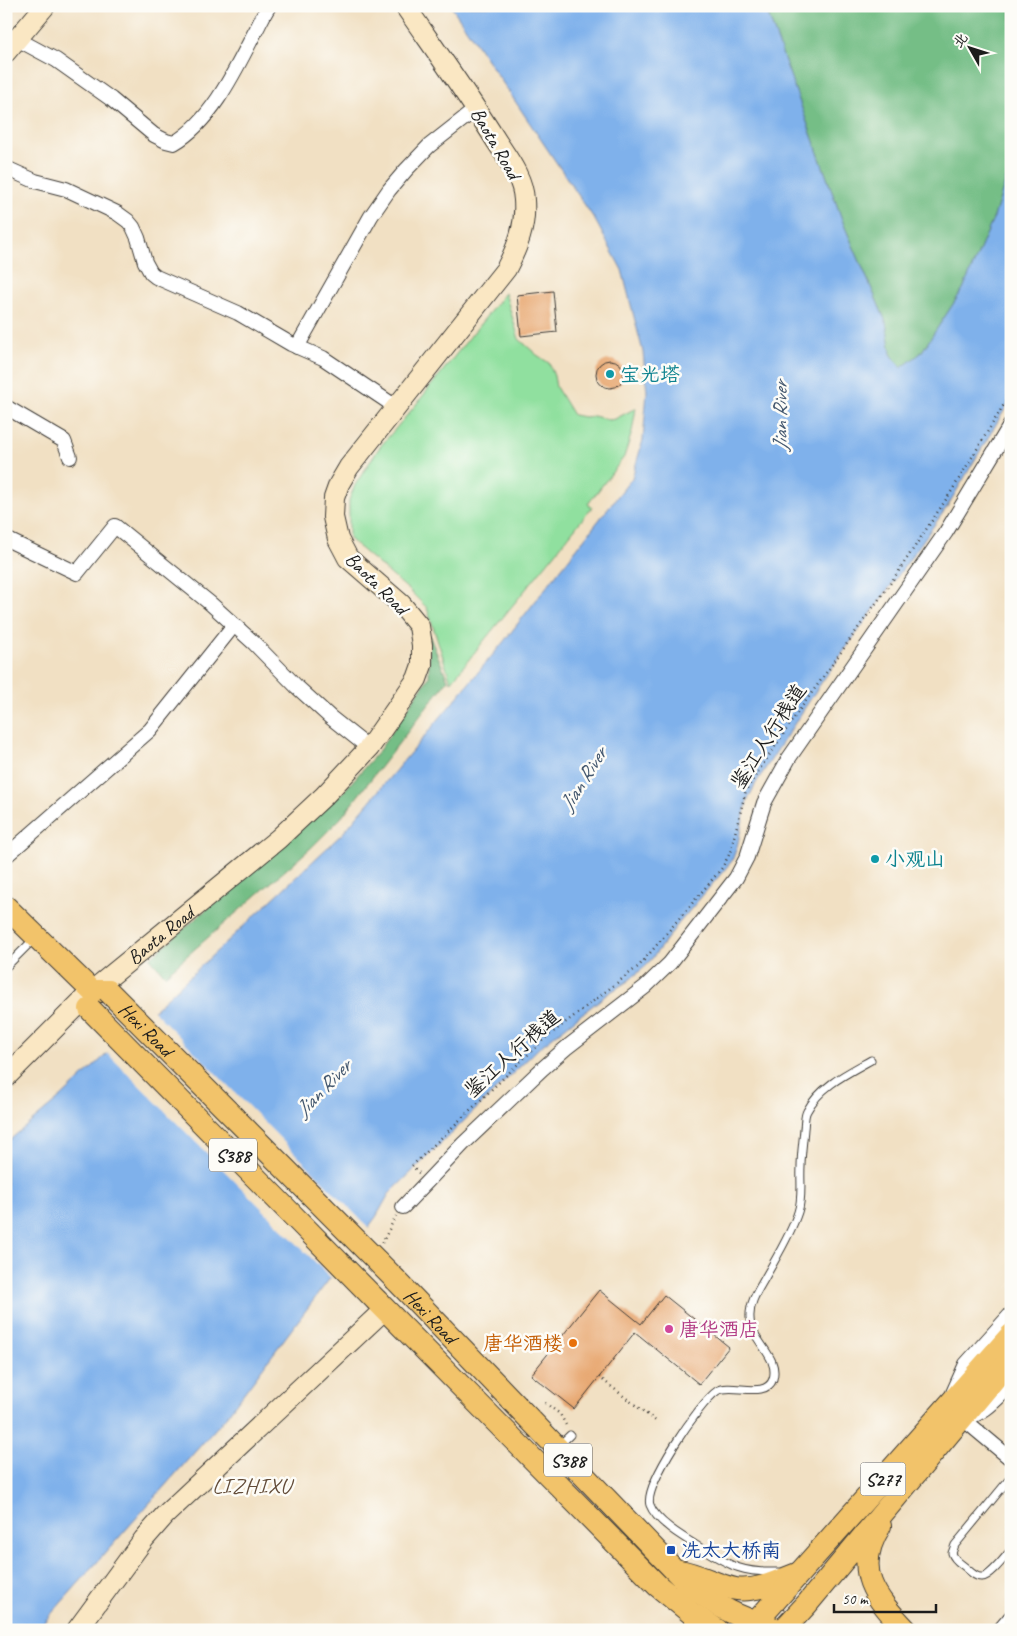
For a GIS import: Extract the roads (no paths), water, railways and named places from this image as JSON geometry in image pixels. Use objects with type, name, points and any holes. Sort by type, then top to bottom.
[{"type":"main road","name":"Hexi Road","points":[[6,907],[96,997],[396,1280],[563,1442],[577,1470],[673,1570],[718,1606],[752,1626],[780,1630]]},
{"type":"main road","name":"Hexi Road","points":[[96,997],[381,1305],[658,1586],[691,1613],[717,1630]]},
{"type":"main road","name":"S277","points":[[783,1630],[807,1604],[898,1494],[1011,1335]]},
{"type":"main road","name":"S277","points":[[752,1626],[798,1574],[955,1412],[1011,1359]]},
{"type":"main road","points":[[560,1487],[577,1470]]},
{"type":"main road","points":[[898,1494],[875,1534],[867,1566],[873,1589],[884,1607],[906,1630]]},
{"type":"main road","points":[[673,1570],[692,1573],[736,1589],[754,1588],[798,1574]]},
{"type":"main road","points":[[658,1586],[677,1613],[685,1630]]},
{"type":"street","points":[[45,6],[10,42],[76,74],[112,99],[154,135],[174,144],[184,138],[205,117],[240,61],[269,6]]},
{"type":"street","name":"Baota Road","points":[[6,1078],[96,997],[278,840],[330,790],[369,748],[417,679],[422,665],[422,645],[419,626],[401,604],[348,558],[338,539],[333,517],[334,498],[339,484],[349,467],[501,276],[518,247],[523,222],[524,198],[518,176],[476,109],[405,6]]},
{"type":"street","points":[[297,347],[371,216],[389,190],[429,146],[476,109]]},
{"type":"street","points":[[6,168],[35,180],[66,189],[116,213],[133,227],[145,262],[151,273],[156,277],[238,313],[297,347],[323,358],[396,407]]},
{"type":"street","points":[[6,406],[64,441],[70,457]]},
{"type":"street","points":[[403,1207],[463,1144],[548,1064],[645,987],[670,963],[736,878],[747,857],[764,803],[789,758],[946,532],[1011,424]]},
{"type":"street","points":[[6,539],[77,573],[115,526],[211,604],[303,692],[369,748]]},
{"type":"street","points":[[6,856],[150,730],[234,625]]},
{"type":"street","points":[[77,1630],[144,1539],[165,1515],[381,1305]]},
{"type":"street","points":[[955,1412],[956,1382],[966,1364],[1011,1314]]},
{"type":"street","points":[[955,1412],[974,1416],[986,1409],[1011,1385]]},
{"type":"street","points":[[955,1412],[1011,1459]]},
{"type":"street","points":[[1000,1630],[1011,1617]]},
{"type":"lane","points":[[6,967],[36,937]]},
{"type":"lane","points":[[798,1574],[762,1573],[740,1569],[719,1559],[681,1536],[658,1518],[650,1505],[650,1493],[655,1478],[667,1456],[705,1404],[717,1391],[727,1388],[751,1390],[766,1387],[772,1383],[774,1375],[770,1357],[755,1335],[750,1317],[752,1302],[798,1211],[806,1113],[820,1092],[871,1060]]},
{"type":"lane","points":[[540,1465],[563,1442]]},
{"type":"lane","points":[[1011,1477],[955,1544],[952,1554],[956,1560],[982,1578],[991,1572],[1011,1550]]},
{"type":"water","name":"Jian River","points":[[451,6],[765,6],[844,225],[886,322],[891,354],[901,368],[921,353],[963,289],[994,217],[1011,164],[1011,399],[947,507],[819,686],[756,783],[747,801],[732,861],[679,923],[647,965],[540,1047],[389,1194],[376,1217],[225,1418],[37,1630],[6,1630],[6,1143],[61,1097],[343,833],[501,645],[632,478],[643,440],[647,392],[643,352],[622,270],[595,220]]},
{"type":"place","name":"宝光塔","points":[[610,374]]},
{"type":"place","name":"小观山","points":[[875,859]]},
{"type":"place","name":"唐华酒店","points":[[669,1329]]},
{"type":"place","name":"唐华酒楼","points":[[573,1343]]},
{"type":"place","name":"冼太大桥南","points":[[671,1550]]},
{"type":"district","name":"LIZHIXU","points":[[252,1485]]}]
